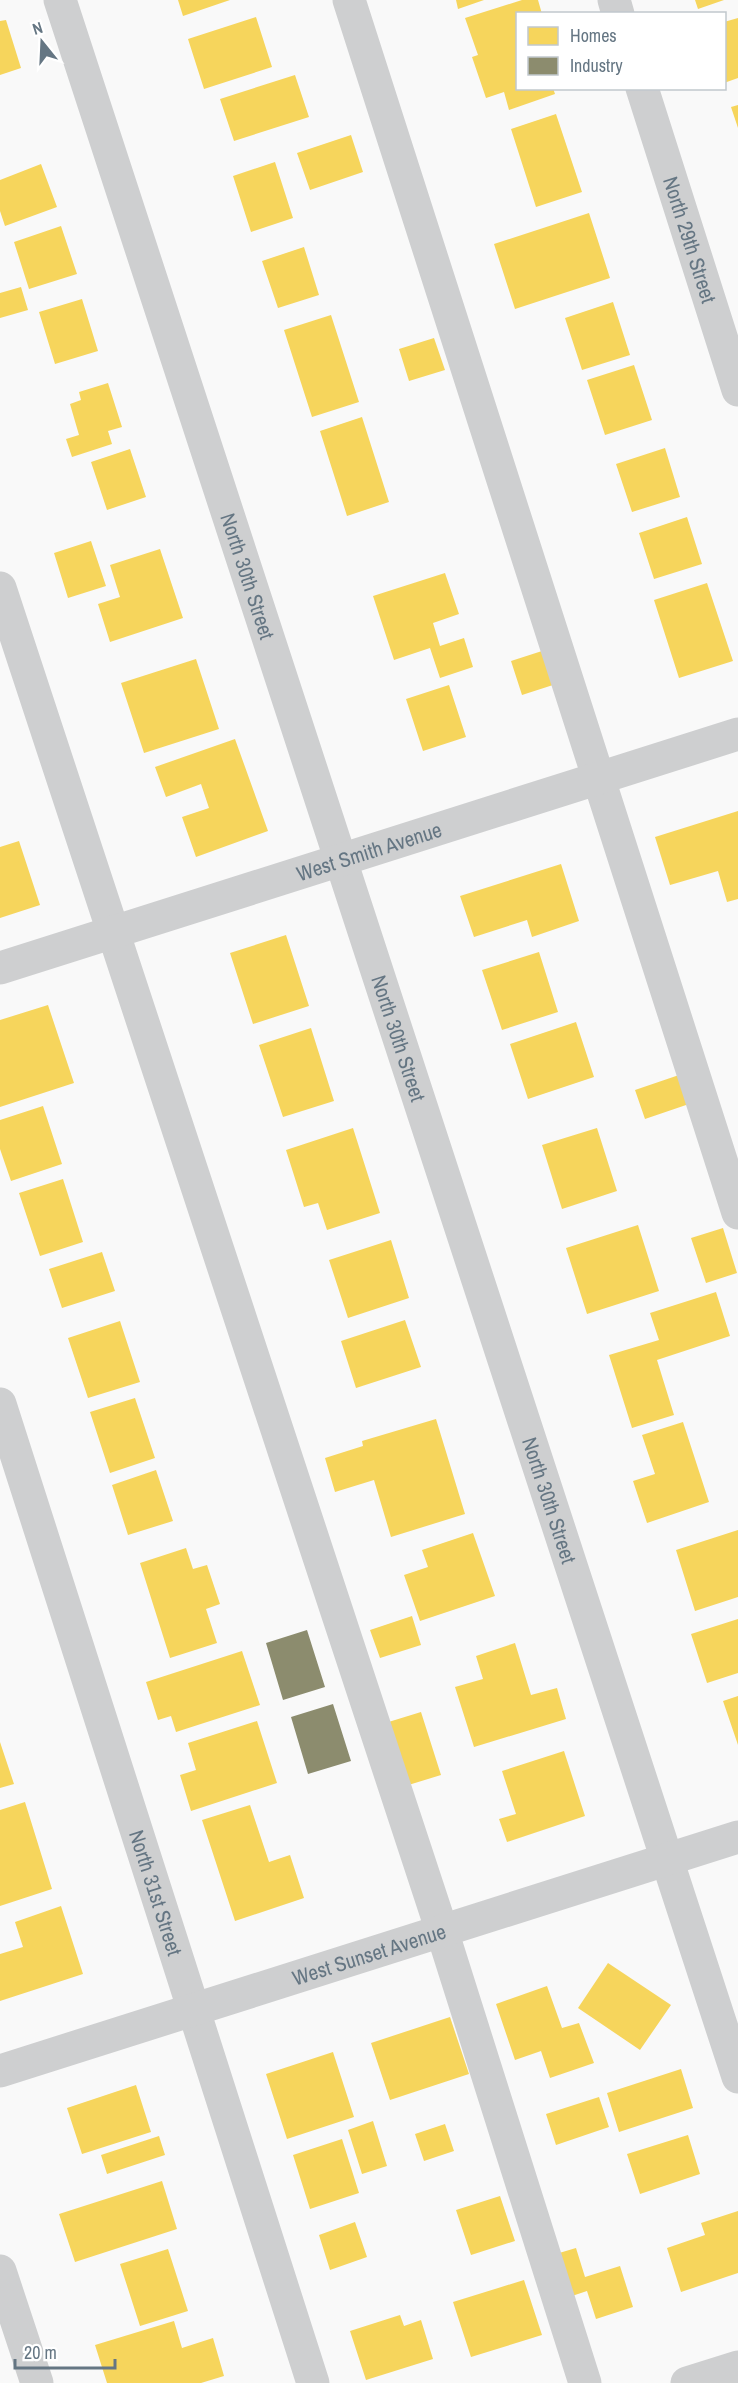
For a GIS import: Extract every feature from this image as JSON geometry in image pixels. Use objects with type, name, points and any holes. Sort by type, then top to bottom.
[{"type":"street","name":"North 30th Street","points":[[60,0],[738,2077]]},
{"type":"street","points":[[349,0],[738,1214]]},
{"type":"street","name":"North 29th Street","points":[[643,90],[738,390]]},
{"type":"street","points":[[0,588],[441,1931],[585,2383]]},
{"type":"street","name":"West Smith Avenue","points":[[0,968],[738,735]]},
{"type":"street","name":"North 31st Street","points":[[0,1404],[313,2383]]},
{"type":"street","name":"West Sunset Avenue","points":[[0,2071],[738,1837]]},
{"type":"street","points":[[0,2271],[37,2383]]},
{"type":"street","points":[[687,2383],[738,2367]]},
{"type":"building: Homes","points":[[178,0],[230,0],[183,16]]},
{"type":"building: Homes","points":[[456,0],[484,0],[458,9]]},
{"type":"building: Homes","points":[[522,0],[538,0],[541,12],[516,12],[516,90],[554,90],[555,94],[509,110],[504,92],[486,98],[472,57],[478,55],[465,18]]},
{"type":"building: Homes","points":[[695,0],[724,0],[698,9]]},
{"type":"building: Homes","points":[[256,17],[272,67],[204,89],[188,39]]},
{"type":"building: Homes","points":[[738,18],[738,78],[726,82],[726,21]]},
{"type":"building: Homes","points":[[6,20],[21,68],[0,75],[0,21]]},
{"type":"building: Homes","points":[[295,75],[309,117],[234,141],[220,99]]},
{"type":"building: Homes","points":[[738,105],[738,128],[731,107]]},
{"type":"building: Homes","points":[[556,114],[582,192],[536,207],[511,129]]},
{"type":"building: Homes","points":[[351,135],[363,172],[310,190],[297,153]]},
{"type":"building: Homes","points":[[275,162],[293,218],[251,232],[233,176]]},
{"type":"building: Homes","points":[[41,164],[57,207],[5,226],[0,211],[0,180]]},
{"type":"building: Homes","points":[[589,213],[610,278],[515,309],[494,244]]},
{"type":"building: Homes","points":[[61,226],[77,274],[29,289],[14,242]]},
{"type":"building: Homes","points":[[304,247],[319,295],[278,308],[262,261]]},
{"type":"building: Homes","points":[[21,287],[28,310],[0,318],[0,293]]},
{"type":"building: Homes","points":[[82,299],[98,351],[55,364],[39,312]]},
{"type":"building: Homes","points":[[613,302],[630,355],[582,370],[565,318]]},
{"type":"building: Homes","points":[[331,315],[359,402],[312,417],[284,330]]},
{"type":"building: Homes","points":[[434,338],[445,370],[409,381],[399,349]]},
{"type":"building: Homes","points":[[634,365],[652,420],[605,435],[587,380]]},
{"type":"building: Homes","points":[[108,383],[122,427],[108,431],[112,444],[72,457],[66,439],[79,435],[70,404],[81,400],[79,392]]},
{"type":"building: Homes","points":[[362,417],[389,502],[347,516],[320,431]]},
{"type":"building: Homes","points":[[665,448],[680,497],[632,512],[616,464]]},
{"type":"building: Homes","points":[[130,449],[146,497],[107,510],[91,462]]},
{"type":"building: Homes","points":[[687,517],[702,564],[654,579],[639,533]]},
{"type":"building: Homes","points":[[91,541],[106,586],[68,598],[54,553]]},
{"type":"building: Homes","points":[[160,549],[183,618],[110,642],[98,604],[120,597],[110,565]]},
{"type":"building: Homes","points":[[445,573],[459,614],[433,623],[440,646],[464,638],[473,667],[440,678],[430,648],[394,660],[373,596]]},
{"type":"building: Homes","points":[[707,583],[733,661],[679,678],[654,600]]},
{"type":"building: Homes","points":[[542,651],[553,685],[522,695],[511,661]]},
{"type":"building: Homes","points":[[196,659],[219,729],[144,753],[121,683]]},
{"type":"building: Homes","points":[[449,685],[466,737],[423,751],[406,699]]},
{"type":"building: Homes","points":[[235,739],[268,831],[196,857],[182,817],[209,808],[201,784],[166,797],[155,767]]},
{"type":"building: Homes","points":[[738,811],[738,899],[727,902],[718,871],[670,885],[655,837]]},
{"type":"building: Homes","points":[[19,841],[40,905],[0,918],[0,847]]},
{"type":"building: Homes","points":[[561,864],[579,921],[532,937],[527,920],[474,937],[460,896]]},
{"type":"building: Homes","points":[[286,935],[309,1006],[253,1024],[230,953]]},
{"type":"building: Homes","points":[[539,952],[558,1012],[502,1030],[482,970]]},
{"type":"building: Homes","points":[[48,1005],[74,1083],[0,1107],[0,1020]]},
{"type":"building: Homes","points":[[576,1022],[594,1077],[528,1099],[510,1044]]},
{"type":"building: Homes","points":[[311,1028],[334,1101],[283,1117],[259,1045]]},
{"type":"building: Homes","points":[[679,1075],[689,1104],[645,1119],[635,1090]]},
{"type":"building: Homes","points":[[43,1106],[62,1164],[11,1181],[0,1149],[0,1120]]},
{"type":"building: Homes","points":[[353,1128],[380,1213],[327,1230],[318,1203],[304,1207],[286,1150]]},
{"type":"building: Homes","points":[[597,1128],[617,1191],[562,1209],[542,1145]]},
{"type":"building: Homes","points":[[63,1179],[83,1242],[40,1256],[19,1193]]},
{"type":"building: Homes","points":[[638,1225],[659,1291],[587,1314],[566,1248]]},
{"type":"building: Homes","points":[[723,1228],[737,1273],[706,1283],[691,1238]]},
{"type":"building: Homes","points":[[391,1240],[409,1298],[348,1318],[329,1260]]},
{"type":"building: Homes","points":[[102,1252],[115,1291],[62,1308],[49,1269]]},
{"type":"building: Homes","points":[[716,1292],[730,1336],[657,1360],[674,1415],[632,1428],[609,1355],[659,1340],[650,1313]]},
{"type":"building: Homes","points":[[405,1320],[421,1367],[356,1388],[341,1341]]},
{"type":"building: Homes","points":[[120,1321],[140,1382],[88,1398],[68,1338]]},
{"type":"building: Homes","points":[[135,1398],[155,1458],[110,1473],[90,1412]]},
{"type":"building: Homes","points":[[436,1419],[465,1514],[391,1537],[374,1480],[335,1492],[325,1458],[363,1446],[362,1441]]},
{"type":"building: Homes","points":[[683,1422],[709,1502],[647,1523],[633,1481],[655,1474],[642,1435]]},
{"type":"building: Homes","points":[[156,1470],[173,1521],[128,1535],[112,1485]]},
{"type":"building: Homes","points":[[738,1530],[738,1597],[695,1611],[676,1550]]},
{"type":"building: Homes","points":[[473,1533],[495,1596],[420,1621],[404,1575],[428,1567],[422,1550]]},
{"type":"building: Homes","points":[[186,1548],[193,1569],[207,1565],[220,1604],[206,1609],[217,1643],[170,1658],[140,1563]]},
{"type":"building: Homes","points":[[412,1616],[421,1645],[380,1658],[370,1630]]},
{"type":"building: Homes","points":[[738,1619],[738,1673],[707,1683],[691,1634]]},
{"type":"building: Homes","points":[[515,1643],[531,1695],[557,1688],[566,1719],[474,1747],[455,1687],[483,1679],[476,1656]]},
{"type":"building: Homes","points":[[242,1651],[260,1705],[176,1732],[171,1716],[158,1720],[146,1682]]},
{"type":"building: Homes","points":[[738,1696],[738,1745],[723,1701]]},
{"type":"building: Homes","points":[[421,1712],[441,1775],[402,1787],[382,1724]]},
{"type":"building: Homes","points":[[257,1721],[277,1783],[191,1811],[180,1775],[196,1770],[188,1743]]},
{"type":"building: Homes","points":[[0,1742],[14,1784],[0,1788]]},
{"type":"building: Homes","points":[[564,1751],[585,1816],[507,1842],[499,1819],[516,1814],[502,1771]]},
{"type":"building: Homes","points":[[25,1802],[52,1889],[0,1906],[0,1810]]},
{"type":"building: Homes","points":[[250,1805],[269,1862],[290,1855],[304,1898],[235,1921],[202,1820]]},
{"type":"building: Homes","points":[[61,1906],[83,1974],[0,2001],[0,1954],[23,1947],[15,1922]]},
{"type":"building: Homes","points":[[608,1963],[671,2005],[640,2050],[578,2008]]},
{"type":"building: Homes","points":[[547,1986],[562,2028],[579,2023],[594,2063],[550,2078],[541,2051],[515,2060],[496,2004]]},
{"type":"building: Homes","points":[[450,2017],[469,2074],[390,2100],[371,2043]]},
{"type":"building: Homes","points":[[333,2052],[354,2117],[287,2139],[266,2074]]},
{"type":"building: Homes","points":[[681,2069],[693,2108],[619,2132],[607,2093]]},
{"type":"building: Homes","points":[[136,2085],[151,2132],[82,2154],[67,2108]]},
{"type":"building: Homes","points":[[599,2097],[609,2127],[556,2145],[546,2114]]},
{"type":"building: Homes","points":[[373,2121],[387,2166],[362,2174],[348,2130]]},
{"type":"building: Homes","points":[[445,2124],[454,2151],[424,2161],[415,2134]]},
{"type":"building: Homes","points":[[688,2135],[700,2174],[640,2194],[627,2154]]},
{"type":"building: Homes","points":[[159,2136],[165,2155],[107,2174],[101,2155]]},
{"type":"building: Homes","points":[[342,2139],[359,2193],[310,2209],[293,2155]]},
{"type":"building: Homes","points":[[162,2181],[177,2229],[75,2262],[59,2214]]},
{"type":"building: Homes","points":[[500,2196],[515,2241],[471,2255],[456,2210]]},
{"type":"building: Homes","points":[[738,2211],[738,2273],[681,2292],[667,2248],[705,2235],[701,2223]]},
{"type":"building: Homes","points":[[355,2222],[367,2257],[330,2270],[319,2235]]},
{"type":"building: Homes","points":[[576,2248],[585,2277],[620,2266],[633,2307],[596,2319],[587,2291],[563,2299],[549,2256]]},
{"type":"building: Homes","points":[[168,2249],[188,2311],[140,2326],[120,2264]]},
{"type":"building: Homes","points":[[524,2280],[542,2335],[471,2357],[453,2302]]},
{"type":"building: Homes","points":[[400,2315],[404,2326],[421,2320],[433,2359],[366,2380],[350,2331]]},
{"type":"building: Homes","points":[[174,2321],[182,2348],[213,2338],[224,2376],[201,2383],[107,2383],[95,2345]]},
{"type":"building: Industry","points":[[307,1630],[325,1687],[283,1700],[266,1643]]},
{"type":"building: Industry","points":[[333,1704],[351,1761],[308,1774],[291,1717]]}]
